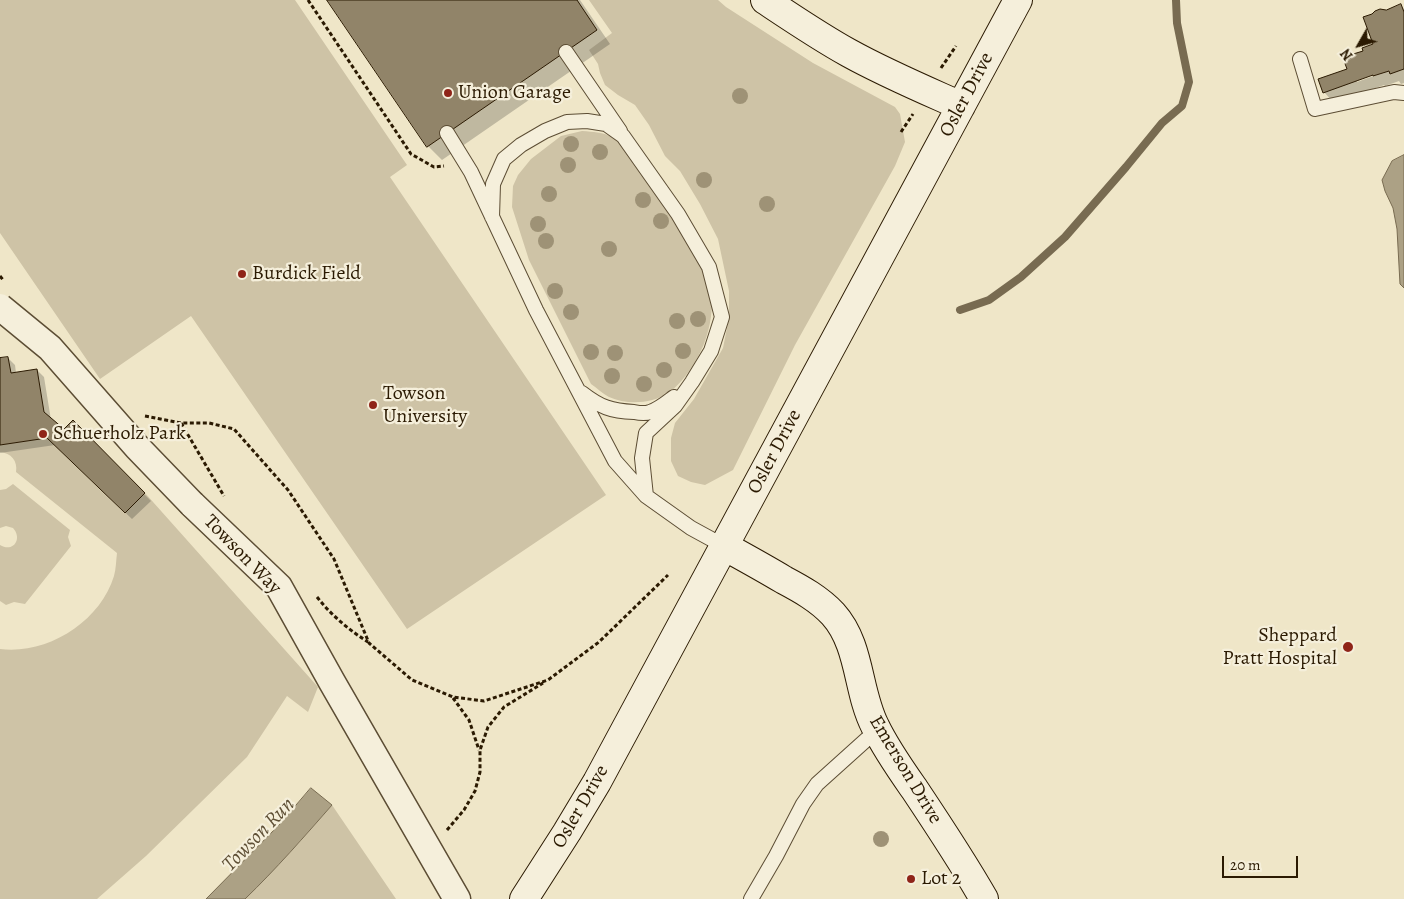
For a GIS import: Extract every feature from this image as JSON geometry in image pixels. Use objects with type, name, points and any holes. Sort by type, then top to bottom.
[{"type":"street","points":[[764,0],[849,53],[961,106]]},
{"type":"street","name":"Osler Drive","points":[[524,899],[597,782],[1018,0]]},
{"type":"street","name":"Towson Way","points":[[0,307],[50,348],[153,465],[279,587],[452,889]]},
{"type":"street","name":"Emerson Drive","points":[[724,546],[807,593],[833,614],[849,640],[855,655],[865,701],[876,730],[956,852],[984,899]]},
{"type":"lane","points":[[566,52],[678,214],[709,267],[722,317],[711,351],[692,382],[675,406],[646,432],[642,458],[646,496]]},
{"type":"lane","points":[[1300,59],[1314,109],[1394,92],[1404,93]]},
{"type":"lane","points":[[492,217],[493,184],[504,159],[521,145],[567,122],[587,121],[606,124],[623,136]]},
{"type":"lane","points":[[447,133],[470,172],[536,310],[615,461],[646,496],[691,528],[724,546]]},
{"type":"lane","points":[[578,390],[596,404],[611,410],[648,413],[664,405],[692,382]]},
{"type":"lane","points":[[751,899],[816,784],[876,730]]},
{"type":"path","points":[[308,0],[411,154],[434,167],[445,166]]},
{"type":"path","points":[[223,495],[181,423],[209,422],[234,430],[288,490],[334,559],[369,643],[412,680],[453,697],[484,700],[548,680]]},
{"type":"path","points":[[445,831],[464,810],[476,791],[480,772],[480,750],[488,727],[504,707],[548,680],[599,642],[668,575]]},
{"type":"path","points":[[453,697],[469,720],[480,750]]},
{"type":"shaded area","name":"Burdick Field","points":[[0,0],[295,0],[407,165],[390,177],[606,495],[407,629],[191,316],[100,379],[0,233]]},
{"type":"shaded area","points":[[589,0],[718,0],[813,63],[895,107],[900,114],[905,142],[895,166],[795,345],[733,470],[705,485],[691,482],[678,476],[671,461],[671,438],[675,423],[694,399],[723,348],[729,318],[729,291],[718,239],[680,171],[665,156],[649,125],[635,105],[605,85],[598,64],[589,50],[612,33]]},
{"type":"shaded area","points":[[582,131],[608,135],[630,149],[696,249],[708,273],[712,296],[712,310],[704,345],[691,368],[674,389],[661,397],[647,401],[631,402],[616,400],[591,384],[529,260],[512,207],[513,186],[518,175],[531,159],[561,136]]},
{"type":"shaded area","points":[[1404,155],[1404,288],[1400,284],[1397,229],[1393,208],[1382,180],[1392,161]]},
{"type":"shaded area","points":[[47,438],[124,513],[145,493],[318,687],[308,712],[287,696],[247,757],[146,856],[97,899],[0,899],[0,649],[36,647],[53,641],[69,632],[97,608],[107,593],[116,565],[117,553],[16,472],[16,464],[13,458],[0,452],[0,445]]},
{"type":"shaded area","points":[[13,484],[70,530],[68,537],[71,546],[25,604],[14,602],[6,605],[0,601],[0,545],[5,547],[12,546],[17,540],[17,536],[13,528],[6,526],[0,528],[0,490],[6,489]]},
{"type":"shaded area","points":[[311,788],[332,805],[279,865],[245,899],[206,899],[279,825]]},
{"type":"shaded area","points":[[332,805],[396,899],[245,899],[299,843]]},
{"type":"building","name":"Union Garage","points":[[327,0],[577,0],[597,30],[427,147]]},
{"type":"building","points":[[1401,4],[1404,12],[1404,69],[1390,74],[1389,71],[1373,75],[1323,93],[1318,79],[1347,69],[1344,61],[1351,58],[1350,55],[1363,51],[1362,48],[1373,44],[1363,17],[1380,9],[1386,10]]},
{"type":"building","name":"Schuerholz Park","points":[[8,357],[11,373],[37,369],[44,412],[64,429],[73,420],[145,493],[125,513],[47,438],[0,445],[0,358]]},
{"type":"waterway","points":[[960,310],[989,300],[1021,277],[1065,237],[1162,123],[1182,106],[1189,82],[1177,23],[1176,0]]},
{"type":"place","name":"Union Garage","points":[[448,93]]},
{"type":"place","name":"Burdick Field","points":[[242,274]]},
{"type":"place","name":"Towson University","points":[[373,405]]},
{"type":"place","name":"Schuerholz Park","points":[[43,434]]},
{"type":"place","name":"Sheppard Pratt Hospital","points":[[1348,647]]},
{"type":"place","name":"Lot 2","points":[[911,879]]},
{"type":"water label","name":"Towson Run","points":[[259,835]]}]
